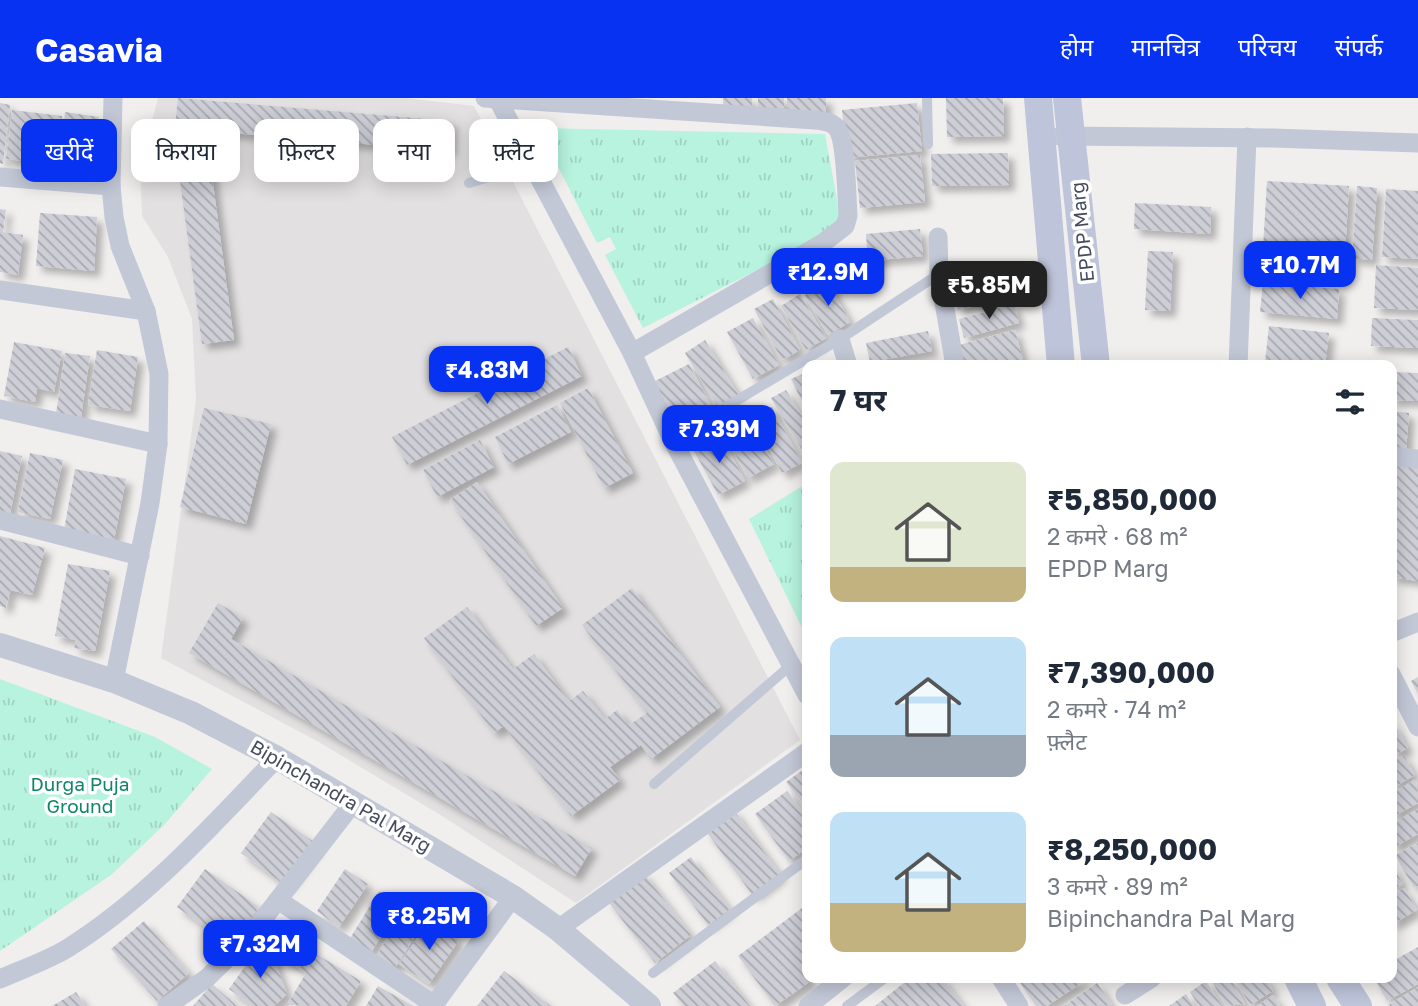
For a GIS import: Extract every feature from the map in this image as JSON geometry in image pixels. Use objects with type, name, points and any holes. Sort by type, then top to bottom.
[{"type":"main road","name":"EPDP Marg","points":[[1038,98],[1060,360]]},
{"type":"main road","name":"EPDP Marg","points":[[1067,98],[1095,360]]},
{"type":"main road","points":[[1300,983],[1312,1006]]},
{"type":"main road","points":[[1343,983],[1358,1006]]},
{"type":"street","points":[[113,98],[111,186],[120,246],[146,312],[159,374],[158,444],[150,503],[114,681]]},
{"type":"street","points":[[493,98],[505,119]]},
{"type":"street","points":[[493,98],[827,121],[838,130],[842,145],[848,216],[845,226],[823,243],[632,353]]},
{"type":"street","points":[[1041,136],[1370,140],[1418,143]]},
{"type":"street","points":[[1238,360],[1247,138]]},
{"type":"street","points":[[0,177],[111,186]]},
{"type":"street","points":[[541,182],[632,353],[672,439],[802,686]]},
{"type":"street","points":[[938,237],[939,274],[954,360]]},
{"type":"street","points":[[0,290],[146,312]]},
{"type":"street","points":[[840,339],[846,360]]},
{"type":"street","points":[[0,409],[158,444]]},
{"type":"street","points":[[1397,457],[1418,459]]},
{"type":"street","points":[[0,520],[140,556]]},
{"type":"street","points":[[1397,631],[1418,622]]},
{"type":"street","name":"Bipinchandra Pal Marg","points":[[0,645],[114,681],[191,713],[277,758],[513,897],[558,929],[649,1006]]},
{"type":"street","points":[[1397,686],[1418,727]]},
{"type":"street","points":[[558,929],[802,756]]},
{"type":"street","points":[[0,979],[67,949],[135,898],[205,833],[277,758]]},
{"type":"street","points":[[167,1006],[207,978],[250,936],[354,802]]},
{"type":"street","points":[[278,900],[434,1005],[513,897]]},
{"type":"street","points":[[808,1006],[837,983]]},
{"type":"street","points":[[1004,983],[1019,1006]]},
{"type":"street","points":[[1124,993],[1143,983]]},
{"type":"lane","points":[[927,98],[928,144]]},
{"type":"lane","points":[[805,360],[939,274]]},
{"type":"lane","points":[[672,439],[802,362]]},
{"type":"lane","points":[[654,784],[791,665]]},
{"type":"lane","points":[[653,973],[802,863]]},
{"type":"lane","points":[[867,983],[871,989]]},
{"type":"lane","points":[[847,1006],[879,983]]},
{"type":"shaded area","points":[[158,98],[406,98],[474,106],[481,119],[469,119],[469,182],[513,182],[800,740],[576,903],[439,814],[317,741],[161,658],[196,400],[192,319],[168,257],[142,216],[141,182],[240,182],[240,119],[153,119]]},
{"type":"green space","points":[[558,128],[825,134],[842,227],[643,328],[605,255],[616,249],[610,237],[597,243],[558,167]]},
{"type":"green space","points":[[802,486],[802,628],[749,519]]},
{"type":"green space","name":"Durga Puja Ground","points":[[0,679],[155,737],[212,769],[164,825],[111,875],[0,951]]},
{"type":"building","points":[[178,98],[427,119],[373,119],[373,145],[359,144],[359,119],[254,119],[254,135],[240,134],[240,119],[176,119]]},
{"type":"building","points":[[723,98],[752,98],[752,106],[723,107]]},
{"type":"building","points":[[758,98],[784,98],[784,112],[758,112]]},
{"type":"building","points":[[787,98],[826,98],[826,116],[787,116]]},
{"type":"building","points":[[946,98],[1003,98],[1004,136],[947,137]]},
{"type":"building","points":[[0,103],[10,105],[3,164],[0,163]]},
{"type":"building","points":[[917,103],[922,151],[847,158],[842,110]]},
{"type":"building","points":[[12,110],[62,116],[62,119],[21,119],[21,161],[6,159]]},
{"type":"building","points":[[65,112],[99,117],[99,119],[64,119]]},
{"type":"building","points":[[1008,153],[1009,185],[932,186],[931,154]]},
{"type":"building","points":[[920,155],[925,202],[860,208],[855,161]]},
{"type":"building","points":[[1267,181],[1349,186],[1345,253],[1263,248]]},
{"type":"building","points":[[180,182],[213,182],[234,340],[202,344]]},
{"type":"building","points":[[1357,186],[1377,188],[1372,260],[1352,258]]},
{"type":"building","points":[[1386,189],[1418,191],[1418,259],[1382,257]]},
{"type":"building","points":[[1135,203],[1211,207],[1210,234],[1134,229]]},
{"type":"building","points":[[0,209],[6,210],[3,232],[23,235],[18,275],[0,272]]},
{"type":"building","points":[[40,213],[97,217],[94,271],[36,266]]},
{"type":"building","points":[[920,229],[923,256],[868,261],[866,234]]},
{"type":"building","points":[[1148,251],[1173,252],[1170,311],[1145,310]]},
{"type":"building","points":[[1376,265],[1418,268],[1418,310],[1374,308]]},
{"type":"building","points":[[998,271],[1005,299],[958,310],[951,282]]},
{"type":"building","points":[[828,282],[850,322],[828,335],[805,295]]},
{"type":"building","points":[[1263,283],[1339,289],[1337,319],[1260,312]]},
{"type":"building","points":[[800,294],[826,338],[806,350],[781,306]]},
{"type":"building","points":[[773,299],[800,350],[782,360],[754,309]]},
{"type":"building","points":[[1014,304],[1019,323],[964,338],[959,319]]},
{"type":"building","points":[[753,318],[779,365],[753,379],[727,332]]},
{"type":"building","points":[[1372,318],[1418,320],[1418,348],[1371,346]]},
{"type":"building","points":[[1269,326],[1329,333],[1326,360],[1265,360]]},
{"type":"building","points":[[1015,330],[1023,360],[959,360],[955,346]]},
{"type":"building","points":[[928,331],[932,351],[870,360],[866,343]]},
{"type":"building","points":[[705,340],[738,394],[717,406],[685,353]]},
{"type":"building","points":[[14,342],[62,351],[54,392],[37,388],[35,402],[4,396]]},
{"type":"building","points":[[568,347],[582,376],[407,465],[392,437]]},
{"type":"building","points":[[97,350],[138,357],[130,411],[88,405]]},
{"type":"building","points":[[65,353],[90,356],[81,417],[56,414]]},
{"type":"building","points":[[689,364],[712,408],[676,427],[653,382]]},
{"type":"building","points":[[1397,372],[1418,373],[1418,401],[1397,400]]},
{"type":"building","points":[[802,374],[802,401],[791,379]]},
{"type":"building","points":[[588,388],[633,473],[604,488],[560,403]]},
{"type":"building","points":[[786,390],[802,416],[802,450],[771,398]]},
{"type":"building","points":[[557,405],[571,432],[508,464],[495,437]]},
{"type":"building","points":[[772,407],[802,463],[782,473],[752,418]]},
{"type":"building","points":[[204,408],[271,424],[246,524],[180,507]]},
{"type":"building","points":[[1397,412],[1409,413],[1406,452],[1397,451]]},
{"type":"building","points":[[751,421],[774,464],[748,478],[725,435]]},
{"type":"building","points":[[720,434],[745,481],[718,495],[693,449]]},
{"type":"building","points":[[480,440],[494,467],[437,497],[423,470]]},
{"type":"building","points":[[0,451],[22,456],[10,514],[0,512]]},
{"type":"building","points":[[30,453],[63,460],[50,519],[18,512]]},
{"type":"building","points":[[1397,465],[1418,467],[1418,581],[1397,578]]},
{"type":"building","points":[[75,469],[126,479],[114,540],[64,530]]},
{"type":"building","points":[[477,482],[563,608],[536,626],[450,500]]},
{"type":"building","points":[[0,536],[45,548],[32,595],[10,590],[6,608],[0,606]]},
{"type":"building","points":[[68,564],[110,571],[95,651],[74,648],[76,640],[55,636]]},
{"type":"building","points":[[632,588],[720,707],[651,759],[641,745],[610,767],[620,780],[571,816],[504,726],[494,733],[424,638],[467,607],[513,669],[534,654],[569,701],[583,691],[605,719],[617,710],[629,725],[647,713],[582,625]]},
{"type":"building","points":[[218,603],[243,618],[231,639],[592,848],[575,876],[189,653]]},
{"type":"building","points":[[1418,677],[1418,694],[1411,681]]},
{"type":"building","points":[[1397,729],[1408,748],[1397,754]]},
{"type":"building","points":[[1404,755],[1415,775],[1397,786],[1397,759]]},
{"type":"building","points":[[802,771],[802,803],[786,782]]},
{"type":"building","points":[[1416,779],[1418,803],[1397,815],[1397,790]]},
{"type":"building","points":[[787,791],[802,811],[802,852],[789,861],[755,814]]},
{"type":"building","points":[[733,809],[781,875],[753,896],[705,830]]},
{"type":"building","points":[[1418,809],[1418,834],[1397,846],[1397,821]]},
{"type":"building","points":[[271,812],[317,844],[286,886],[241,853]]},
{"type":"building","points":[[1418,843],[1418,886],[1414,888],[1397,854]]},
{"type":"building","points":[[691,857],[730,909],[708,925],[669,873]]},
{"type":"building","points":[[205,869],[259,907],[231,946],[177,907]]},
{"type":"building","points":[[345,869],[368,884],[339,927],[317,911]]},
{"type":"building","points":[[643,872],[691,935],[655,963],[607,900]]},
{"type":"building","points":[[1397,874],[1403,884],[1397,888]]},
{"type":"building","points":[[1404,888],[1417,910],[1397,922],[1397,892]]},
{"type":"building","points":[[379,891],[400,904],[371,953],[349,940]]},
{"type":"building","points":[[407,907],[426,919],[394,970],[375,958]]},
{"type":"building","points":[[802,908],[802,983],[808,983],[775,1006],[738,956]]},
{"type":"building","points":[[430,920],[459,940],[429,984],[399,964]]},
{"type":"building","points":[[144,921],[189,973],[157,1001],[111,949]]},
{"type":"building","points":[[266,937],[287,994],[274,1006],[252,1006],[229,989]]},
{"type":"building","points":[[293,940],[361,981],[346,1006],[287,1005],[306,973],[282,958]]},
{"type":"building","points":[[1418,947],[1418,984],[1387,1001],[1377,983],[1397,983],[1397,959]]},
{"type":"building","points":[[715,961],[750,1006],[684,1006],[673,993]]},
{"type":"building","points":[[504,971],[551,1006],[477,1006]]},
{"type":"building","points":[[904,983],[946,983],[964,1006],[875,1006]]},
{"type":"building","points":[[1020,983],[1082,983],[1047,1006],[1036,1006]]},
{"type":"building","points":[[1097,983],[1112,1005],[1064,1006]]},
{"type":"building","points":[[1207,983],[1222,1006],[1199,1006],[1190,992]]},
{"type":"building","points":[[1213,983],[1233,983],[1245,1004],[1226,1006]]},
{"type":"building","points":[[1237,983],[1269,983],[1273,991],[1250,1005]]},
{"type":"building","points":[[212,984],[237,1006],[193,1006]]},
{"type":"building","points":[[378,986],[413,1006],[366,1006]]},
{"type":"building","points":[[1418,987],[1418,1006],[1390,1006],[1389,1004]]},
{"type":"building","points":[[76,992],[85,1006],[52,1006]]},
{"type":"building","points":[[1186,994],[1194,1006],[1169,1006]]},
{"type":"building","points":[[1273,995],[1280,1006],[1257,1006]]}]
